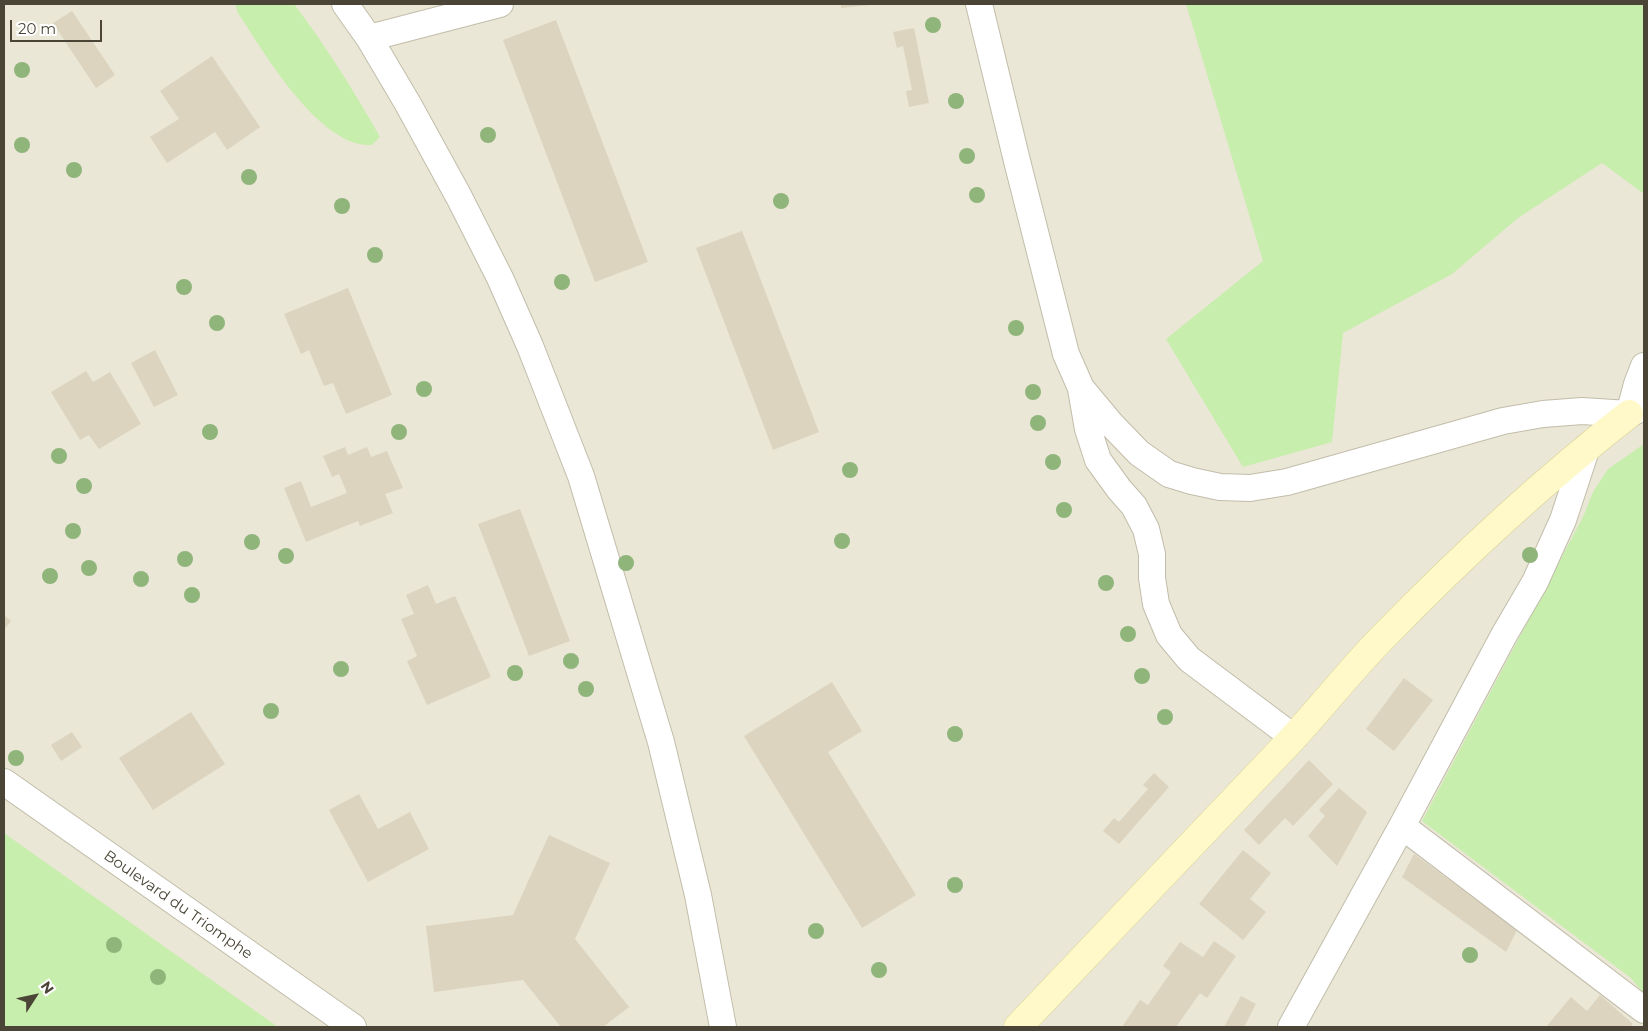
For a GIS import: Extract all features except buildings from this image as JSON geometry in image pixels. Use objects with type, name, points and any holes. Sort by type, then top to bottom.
[{"type":"street","points":[[345,4],[369,38],[408,104],[459,197],[500,278],[530,346],[581,476],[662,742],[698,895],[723,1027]]},
{"type":"street","points":[[369,38],[500,4]]},
{"type":"street","points":[[979,4],[1066,354],[1081,388],[1088,429],[1098,460],[1134,506],[1146,529],[1152,554],[1152,578],[1156,604],[1169,635],[1188,659],[1293,737]]},
{"type":"street","points":[[1636,410],[1636,384],[1644,366]]},
{"type":"street","points":[[1081,388],[1111,424],[1139,453],[1169,474],[1220,487],[1250,488],[1288,482],[1503,421],[1543,414],[1636,410]]},
{"type":"street","points":[[1018,1027],[1293,737],[1382,638],[1466,553],[1587,447],[1636,410]]},
{"type":"street","points":[[1292,1027],[1504,635],[1535,582],[1563,520],[1587,447]]},
{"type":"street","name":"Boulevard du Triomphe","points":[[4,782],[353,1027]]},
{"type":"street","points":[[1402,826],[1644,1010]]},
{"type":"shaded area","points":[[4,4],[1644,4],[1644,1027],[4,1027]]},
{"type":"green space","points":[[235,4],[294,4],[339,69],[380,137],[372,145],[352,142],[333,131],[313,115],[278,73],[238,13]]},
{"type":"green space","points":[[1186,4],[1644,4],[1644,194],[1602,163],[1518,218],[1452,274],[1343,333],[1332,442],[1243,467],[1166,339],[1263,261]]},
{"type":"green space","points":[[1644,444],[1644,994],[1631,978],[1422,821],[1583,517],[1593,492],[1608,469]]},
{"type":"green space","points":[[4,833],[278,1027],[4,1027]]}]
